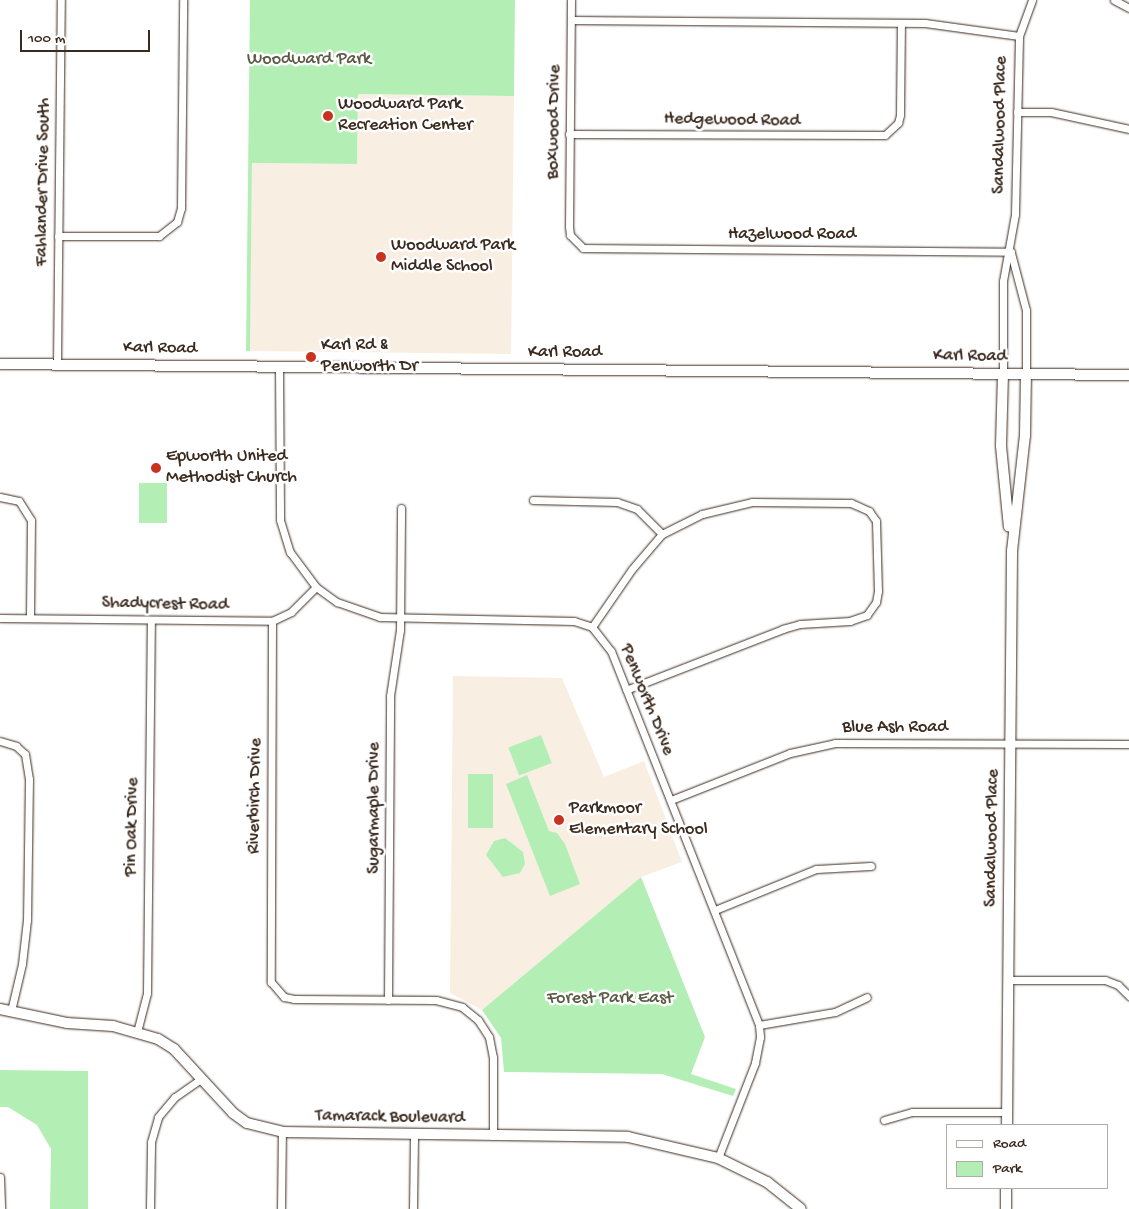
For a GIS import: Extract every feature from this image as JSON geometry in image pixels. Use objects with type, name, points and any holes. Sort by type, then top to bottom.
[{"type":"street","name":"Fahlander Drive South","points":[[57,365],[61,0]]},
{"type":"street","points":[[58,236],[152,237],[167,233],[177,222],[181,208],[183,0]]},
{"type":"street","name":"Boxwood Drive","points":[[571,0],[568,226],[575,242]]},
{"type":"street","name":"Sandalwood Place","points":[[1012,551],[1001,446],[1003,281],[1011,252],[1015,214],[1019,36],[1032,0]]},
{"type":"street","points":[[1114,0],[1129,8]]},
{"type":"street","points":[[570,20],[901,23],[964,27],[1019,36]]},
{"type":"street","name":"Hedgewood Road","points":[[570,134],[876,137],[893,130],[900,116],[901,23]]},
{"type":"street","points":[[1017,112],[1051,112],[1129,129]]},
{"type":"street","name":"Hazelwood Road","points":[[575,242],[592,249],[1011,252]]},
{"type":"street","name":"Sandalwood Place","points":[[1007,1124],[1012,551],[1025,436],[1026,374],[1026,310],[1011,252]]},
{"type":"street","name":"Karl Road","points":[[0,364],[1129,375]]},
{"type":"street","points":[[279,367],[280,520],[290,552],[316,587],[358,612],[401,617],[556,618],[592,628],[632,569],[662,534],[702,514],[752,502],[851,503],[868,511],[878,532],[878,591],[876,602],[867,615],[850,620],[816,622],[783,628],[626,690]]},
{"type":"street","points":[[0,497],[19,501],[26,508],[31,520],[30,618]]},
{"type":"street","points":[[534,500],[617,502],[637,509],[662,534]]},
{"type":"street","name":"Sugarmaple Drive","points":[[388,1000],[390,696],[401,617],[401,508]]},
{"type":"street","name":"Shadycrest Road","points":[[0,618],[272,621],[291,612],[316,587]]},
{"type":"street","name":"Pin Oak Drive","points":[[137,1032],[147,993],[151,621]]},
{"type":"street","name":"Riverbirch Drive","points":[[272,621],[269,972],[273,986],[284,997],[388,1000]]},
{"type":"street","name":"Penworth Drive","points":[[592,628],[611,651],[759,1025],[760,1037],[755,1063],[718,1158]]},
{"type":"street","points":[[0,741],[16,746],[25,754],[29,779],[28,920],[22,964],[5,1010]]},
{"type":"street","name":"Blue Ash Road","points":[[670,800],[790,753],[816,746],[857,742],[1129,744]]},
{"type":"street","points":[[715,910],[816,869],[871,866]]},
{"type":"street","points":[[1008,980],[1105,980],[1118,985],[1129,996]]},
{"type":"street","points":[[759,1025],[835,1012],[867,997]]},
{"type":"street","points":[[388,1000],[450,1002],[478,1020],[489,1037],[493,1057],[493,1136]]},
{"type":"street","name":"Tamarack Boulevard","points":[[5,1010],[67,1023],[113,1026],[158,1039],[174,1048],[220,1102],[247,1122],[282,1132],[628,1138],[718,1158],[767,1182],[801,1209]]},
{"type":"street","points":[[150,1209],[151,1142],[158,1117],[174,1097],[201,1080]]},
{"type":"street","points":[[884,1120],[912,1112],[1007,1112]]},
{"type":"street","points":[[281,1209],[282,1132]]},
{"type":"street","points":[[413,1209],[414,1135]]},
{"type":"street","points":[[0,1177],[1,1209]]},
{"type":"street","points":[[1006,1189],[1006,1209]]},
{"type":"shaded area","name":"Woodward Park Middle School","points":[[358,94],[514,96],[511,354],[250,351],[252,163],[357,164]]},
{"type":"shaded area","name":"Parkmoor Elementary School","points":[[453,676],[562,678],[604,777],[644,761],[682,862],[641,877],[482,1010],[450,993]]},
{"type":"green space","name":"Woodward Park","points":[[250,0],[515,0],[514,96],[358,94],[357,164],[252,163],[250,351],[246,351]]},
{"type":"green space","points":[[139,483],[167,483],[167,523],[139,523]]},
{"type":"green space","points":[[541,735],[552,763],[519,776],[508,748]]},
{"type":"green space","points":[[468,774],[493,774],[493,828],[468,828]]},
{"type":"green space","points":[[527,775],[549,831],[557,833],[565,844],[580,884],[550,896],[506,784]]},
{"type":"green space","points":[[505,838],[523,852],[525,864],[520,873],[503,877],[486,855],[494,841]]},
{"type":"green space","name":"Forest Park East","points":[[641,877],[705,1037],[691,1074],[736,1089],[733,1096],[662,1074],[504,1072],[501,1038],[482,1010]]},
{"type":"green space","points":[[0,1070],[88,1071],[88,1209],[50,1209],[51,1149],[37,1125],[8,1107],[0,1107]]},
{"type":"place","name":"Woodward Park Recreation Center","points":[[328,116]]},
{"type":"place","name":"Woodward Park Middle School","points":[[381,257]]},
{"type":"place","name":"Karl Rd & Penworth Dr","points":[[311,357]]},
{"type":"place","name":"Epworth United Methodist Church","points":[[156,468]]},
{"type":"place","name":"Parkmoor Elementary School","points":[[559,820]]}]
